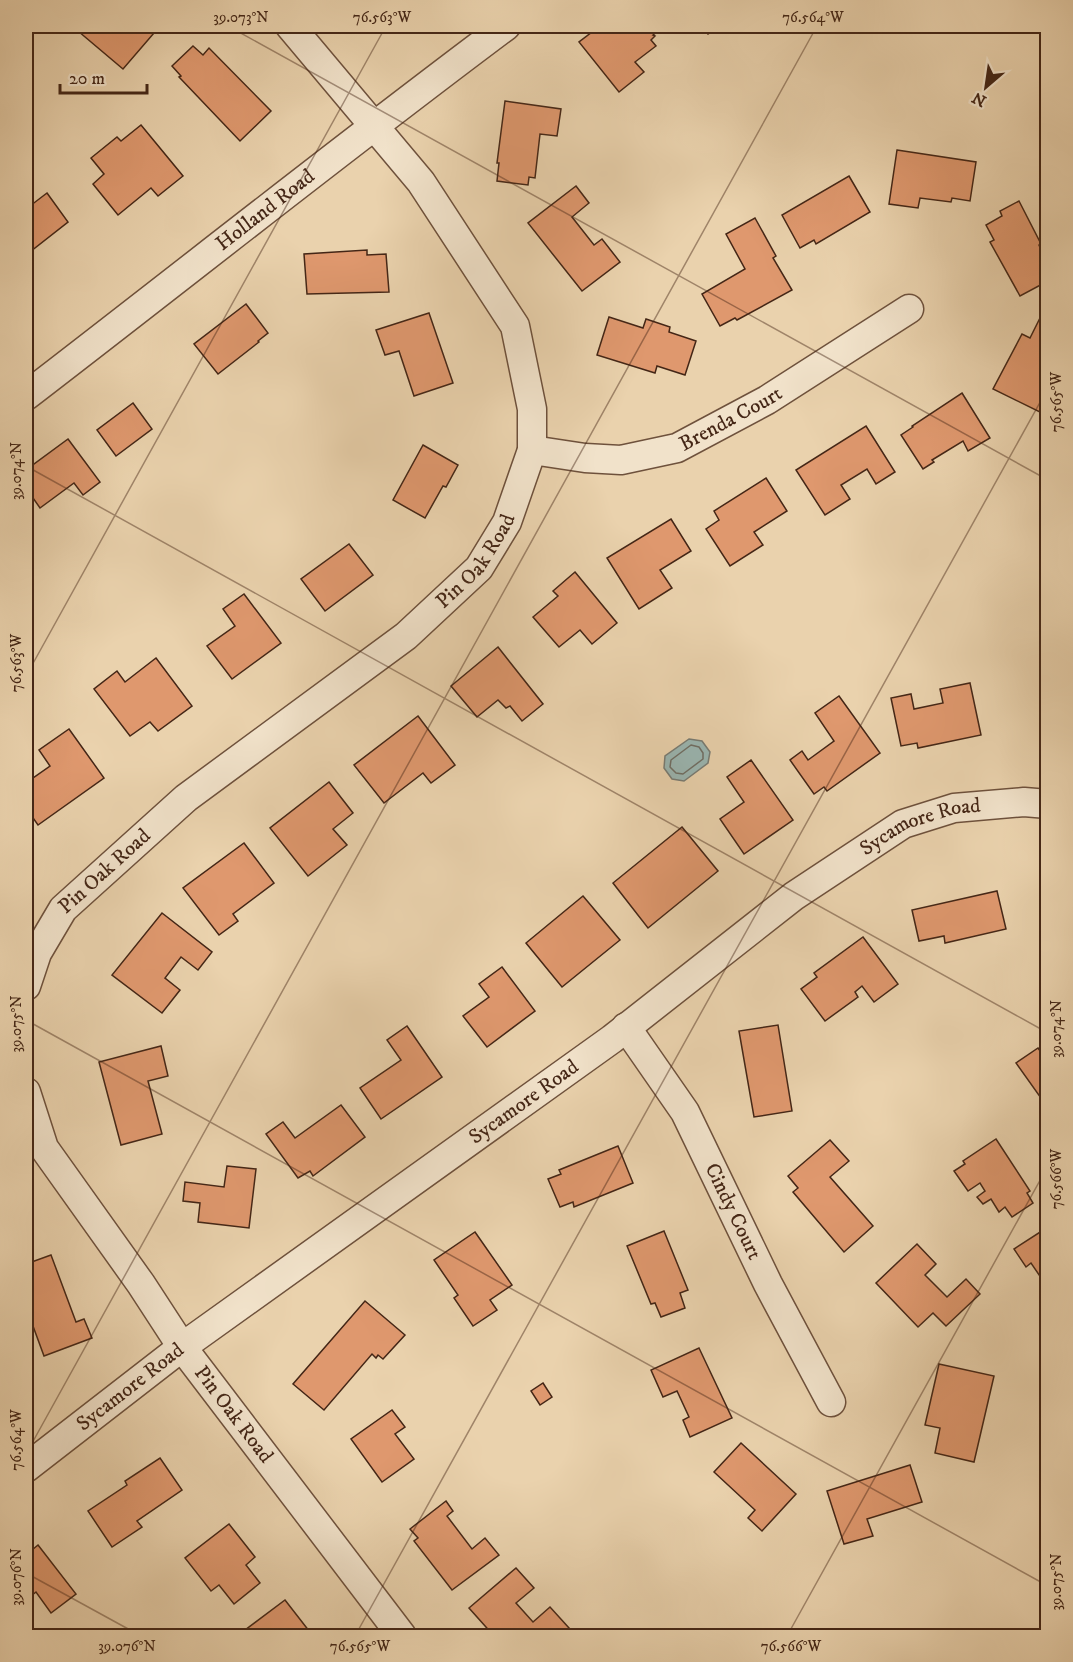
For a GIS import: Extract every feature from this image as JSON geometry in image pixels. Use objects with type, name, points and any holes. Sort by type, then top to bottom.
[{"type":"street","name":"Pin Oak Road","points":[[26,986],[37,953],[63,909],[186,798],[406,636],[479,568],[507,522],[521,488],[532,450],[532,409],[515,326],[421,182],[290,26]]},
{"type":"street","name":"Holland Road","points":[[26,396],[174,283],[373,125],[506,26]]},
{"type":"street","name":"Brenda Court","points":[[532,450],[585,458],[621,460],[677,448],[767,400],[909,309]]},
{"type":"street","name":"Sycamore Road","points":[[26,1468],[182,1347],[626,1027],[794,896],[903,824],[954,808],[1024,802],[1047,804]]},
{"type":"street","name":"Cindy Court","points":[[626,1027],[685,1112],[768,1284],[831,1402]]},
{"type":"street","name":"Pin Oak Road","points":[[26,1092],[44,1148],[141,1284],[182,1347],[402,1636]]},
{"type":"water","points":[[689,739],[702,741],[710,752],[708,763],[684,781],[672,779],[664,768],[665,756]]},
{"type":"building","points":[[83,26],[160,26],[123,69],[78,31]]},
{"type":"building","points":[[600,26],[606,28],[610,26],[665,26],[653,35],[655,36],[651,40],[656,46],[635,62],[644,72],[619,92],[579,42]]},
{"type":"building","points":[[701,26],[720,26],[708,34]]},
{"type":"building","points":[[193,46],[203,55],[209,48],[271,111],[240,141],[179,77],[181,76],[172,66]]},
{"type":"building","points":[[505,101],[561,109],[557,136],[540,134],[535,178],[529,177],[528,185],[497,181]]},
{"type":"building","points":[[141,125],[183,176],[158,196],[151,188],[118,215],[93,184],[104,174],[91,158],[117,137],[121,141]]},
{"type":"building","points":[[897,150],[976,162],[970,201],[952,198],[951,202],[920,198],[918,208],[889,204]]},
{"type":"building","points":[[849,176],[870,212],[816,244],[814,240],[800,248],[782,215]]},
{"type":"building","points":[[576,186],[589,203],[572,217],[594,245],[602,239],[620,262],[582,291],[528,223]]},
{"type":"building","points":[[47,193],[68,222],[26,255],[26,209]]},
{"type":"building","points":[[1019,201],[1041,244],[1039,245],[1042,252],[1048,249],[1048,281],[1020,296],[990,242],[994,240],[986,225],[1002,216],[1000,211]]},
{"type":"building","points":[[755,218],[776,256],[773,258],[792,290],[737,320],[735,318],[720,326],[702,294],[745,269],[726,234]]},
{"type":"building","points":[[367,250],[367,255],[386,254],[389,292],[307,294],[304,254]]},
{"type":"building","points":[[246,304],[268,333],[218,374],[194,344]]},
{"type":"building","points":[[429,313],[453,383],[414,396],[399,351],[385,355],[376,330]]},
{"type":"building","points":[[1042,314],[1048,317],[1048,365],[1040,381],[1048,385],[1048,407],[1044,414],[993,389],[1022,334],[1030,338]]},
{"type":"building","points":[[609,317],[643,328],[646,319],[670,327],[669,332],[696,341],[685,375],[657,366],[655,373],[597,355]]},
{"type":"building","points":[[962,393],[990,438],[968,451],[963,441],[932,460],[934,462],[923,469],[901,435]]},
{"type":"building","points":[[133,403],[152,429],[116,456],[97,430]]},
{"type":"building","points":[[866,426],[895,472],[876,484],[867,469],[841,485],[850,499],[825,515],[796,470]]},
{"type":"building","points":[[68,439],[100,482],[83,495],[74,483],[40,508],[26,488],[26,470]]},
{"type":"building","points":[[423,445],[458,465],[425,518],[393,500]]},
{"type":"building","points":[[766,478],[787,511],[754,532],[763,545],[730,566],[706,529],[719,520],[714,511]]},
{"type":"building","points":[[671,519],[691,551],[660,570],[672,588],[639,609],[607,558]]},
{"type":"building","points":[[349,544],[373,575],[325,611],[301,579]]},
{"type":"building","points":[[575,572],[617,623],[592,644],[580,630],[559,647],[533,617],[558,596],[553,591]]},
{"type":"building","points":[[244,594],[281,643],[232,679],[207,646],[235,626],[223,609]]},
{"type":"building","points":[[498,647],[543,704],[522,721],[510,706],[506,708],[498,700],[477,717],[451,686]]},
{"type":"building","points":[[156,658],[192,706],[158,731],[150,722],[130,736],[94,689],[117,671],[125,682]]},
{"type":"building","points":[[970,683],[981,735],[918,748],[917,743],[901,746],[891,698],[911,694],[914,709],[943,703],[940,689]]},
{"type":"building","points":[[839,696],[880,753],[827,791],[824,787],[814,794],[790,760],[802,751],[808,760],[834,741],[815,713]]},
{"type":"building","points":[[418,716],[455,765],[431,783],[423,773],[384,803],[354,765]]},
{"type":"building","points":[[69,729],[104,778],[38,825],[26,808],[26,783],[50,766],[39,750]]},
{"type":"building","points":[[751,760],[793,820],[744,854],[720,819],[744,802],[727,777]]},
{"type":"building","points":[[329,782],[353,813],[333,829],[347,845],[308,876],[270,828]]},
{"type":"building","points":[[682,827],[718,871],[648,928],[613,883]]},
{"type":"building","points":[[244,843],[274,883],[233,914],[238,921],[219,935],[183,888]]},
{"type":"building","points":[[997,891],[1006,929],[945,943],[944,936],[919,941],[912,910]]},
{"type":"building","points":[[583,896],[620,940],[562,987],[526,943]]},
{"type":"building","points":[[162,913],[212,952],[198,970],[181,957],[165,978],[180,990],[162,1013],[112,975]]},
{"type":"building","points":[[863,937],[898,984],[874,1002],[862,986],[855,992],[858,997],[825,1021],[801,989],[817,977],[814,973]]},
{"type":"building","points":[[502,967],[535,1011],[487,1047],[463,1016],[489,997],[479,984]]},
{"type":"building","points":[[778,1025],[792,1111],[754,1117],[739,1031]]},
{"type":"building","points":[[407,1026],[442,1077],[381,1119],[360,1088],[401,1060],[387,1040]]},
{"type":"building","points":[[161,1046],[168,1076],[148,1081],[162,1134],[121,1145],[99,1062]]},
{"type":"building","points":[[1038,1048],[1043,1055],[1048,1052],[1048,1108],[1016,1063]]},
{"type":"building","points":[[341,1105],[365,1137],[313,1176],[310,1171],[298,1178],[266,1134],[283,1122],[295,1138]]},
{"type":"building","points":[[996,1139],[1030,1191],[1027,1193],[1033,1203],[1012,1217],[1005,1207],[999,1212],[991,1199],[983,1204],[977,1197],[985,1191],[980,1183],[968,1191],[954,1171],[965,1164],[963,1161]]},
{"type":"building","points":[[830,1140],[849,1161],[830,1177],[873,1226],[844,1252],[793,1192],[798,1188],[788,1176]]},
{"type":"building","points":[[618,1146],[633,1183],[574,1207],[573,1202],[560,1207],[548,1179],[561,1174],[559,1170]]},
{"type":"building","points":[[227,1166],[256,1169],[249,1228],[198,1222],[200,1203],[183,1201],[185,1182],[224,1187]]},
{"type":"building","points":[[1048,1227],[1048,1288],[1031,1263],[1026,1267],[1014,1249]]},
{"type":"building","points":[[664,1231],[688,1290],[680,1293],[685,1308],[661,1317],[655,1303],[651,1304],[627,1246]]},
{"type":"building","points":[[475,1232],[512,1285],[490,1300],[497,1310],[473,1326],[454,1298],[458,1295],[434,1260]]},
{"type":"building","points":[[917,1244],[936,1264],[925,1275],[947,1297],[966,1279],[980,1294],[946,1326],[933,1313],[918,1327],[876,1283]]},
{"type":"building","points":[[51,1255],[76,1322],[84,1319],[92,1338],[44,1356],[26,1307],[26,1264]]},
{"type":"building","points":[[365,1301],[405,1335],[383,1359],[378,1355],[376,1358],[372,1354],[324,1410],[293,1384]]},
{"type":"building","points":[[699,1348],[732,1418],[690,1437],[683,1420],[689,1417],[677,1391],[663,1397],[651,1370]]},
{"type":"building","points":[[939,1364],[994,1376],[974,1462],[935,1453],[940,1428],[925,1425]]},
{"type":"building","points":[[543,1383],[552,1397],[540,1405],[531,1391]]},
{"type":"building","points":[[392,1410],[405,1427],[395,1434],[414,1459],[382,1482],[351,1439]]},
{"type":"building","points":[[741,1443],[796,1494],[762,1531],[748,1518],[755,1510],[714,1472]]},
{"type":"building","points":[[160,1458],[182,1490],[137,1521],[142,1527],[112,1547],[88,1511],[127,1485],[125,1481]]},
{"type":"building","points":[[910,1465],[922,1502],[867,1519],[873,1536],[844,1544],[827,1491]]},
{"type":"building","points":[[446,1501],[453,1511],[447,1516],[472,1549],[485,1538],[499,1555],[452,1590],[414,1541],[418,1538],[410,1529]]},
{"type":"building","points":[[229,1524],[255,1557],[246,1565],[260,1583],[234,1604],[219,1585],[211,1591],[185,1558]]},
{"type":"building","points":[[38,1545],[76,1594],[51,1613],[36,1592],[26,1600],[26,1555]]},
{"type":"building","points":[[516,1568],[534,1588],[516,1603],[533,1622],[550,1607],[569,1628],[560,1636],[494,1636],[469,1608]]},
{"type":"building","points":[[285,1600],[313,1636],[237,1636]]}]
